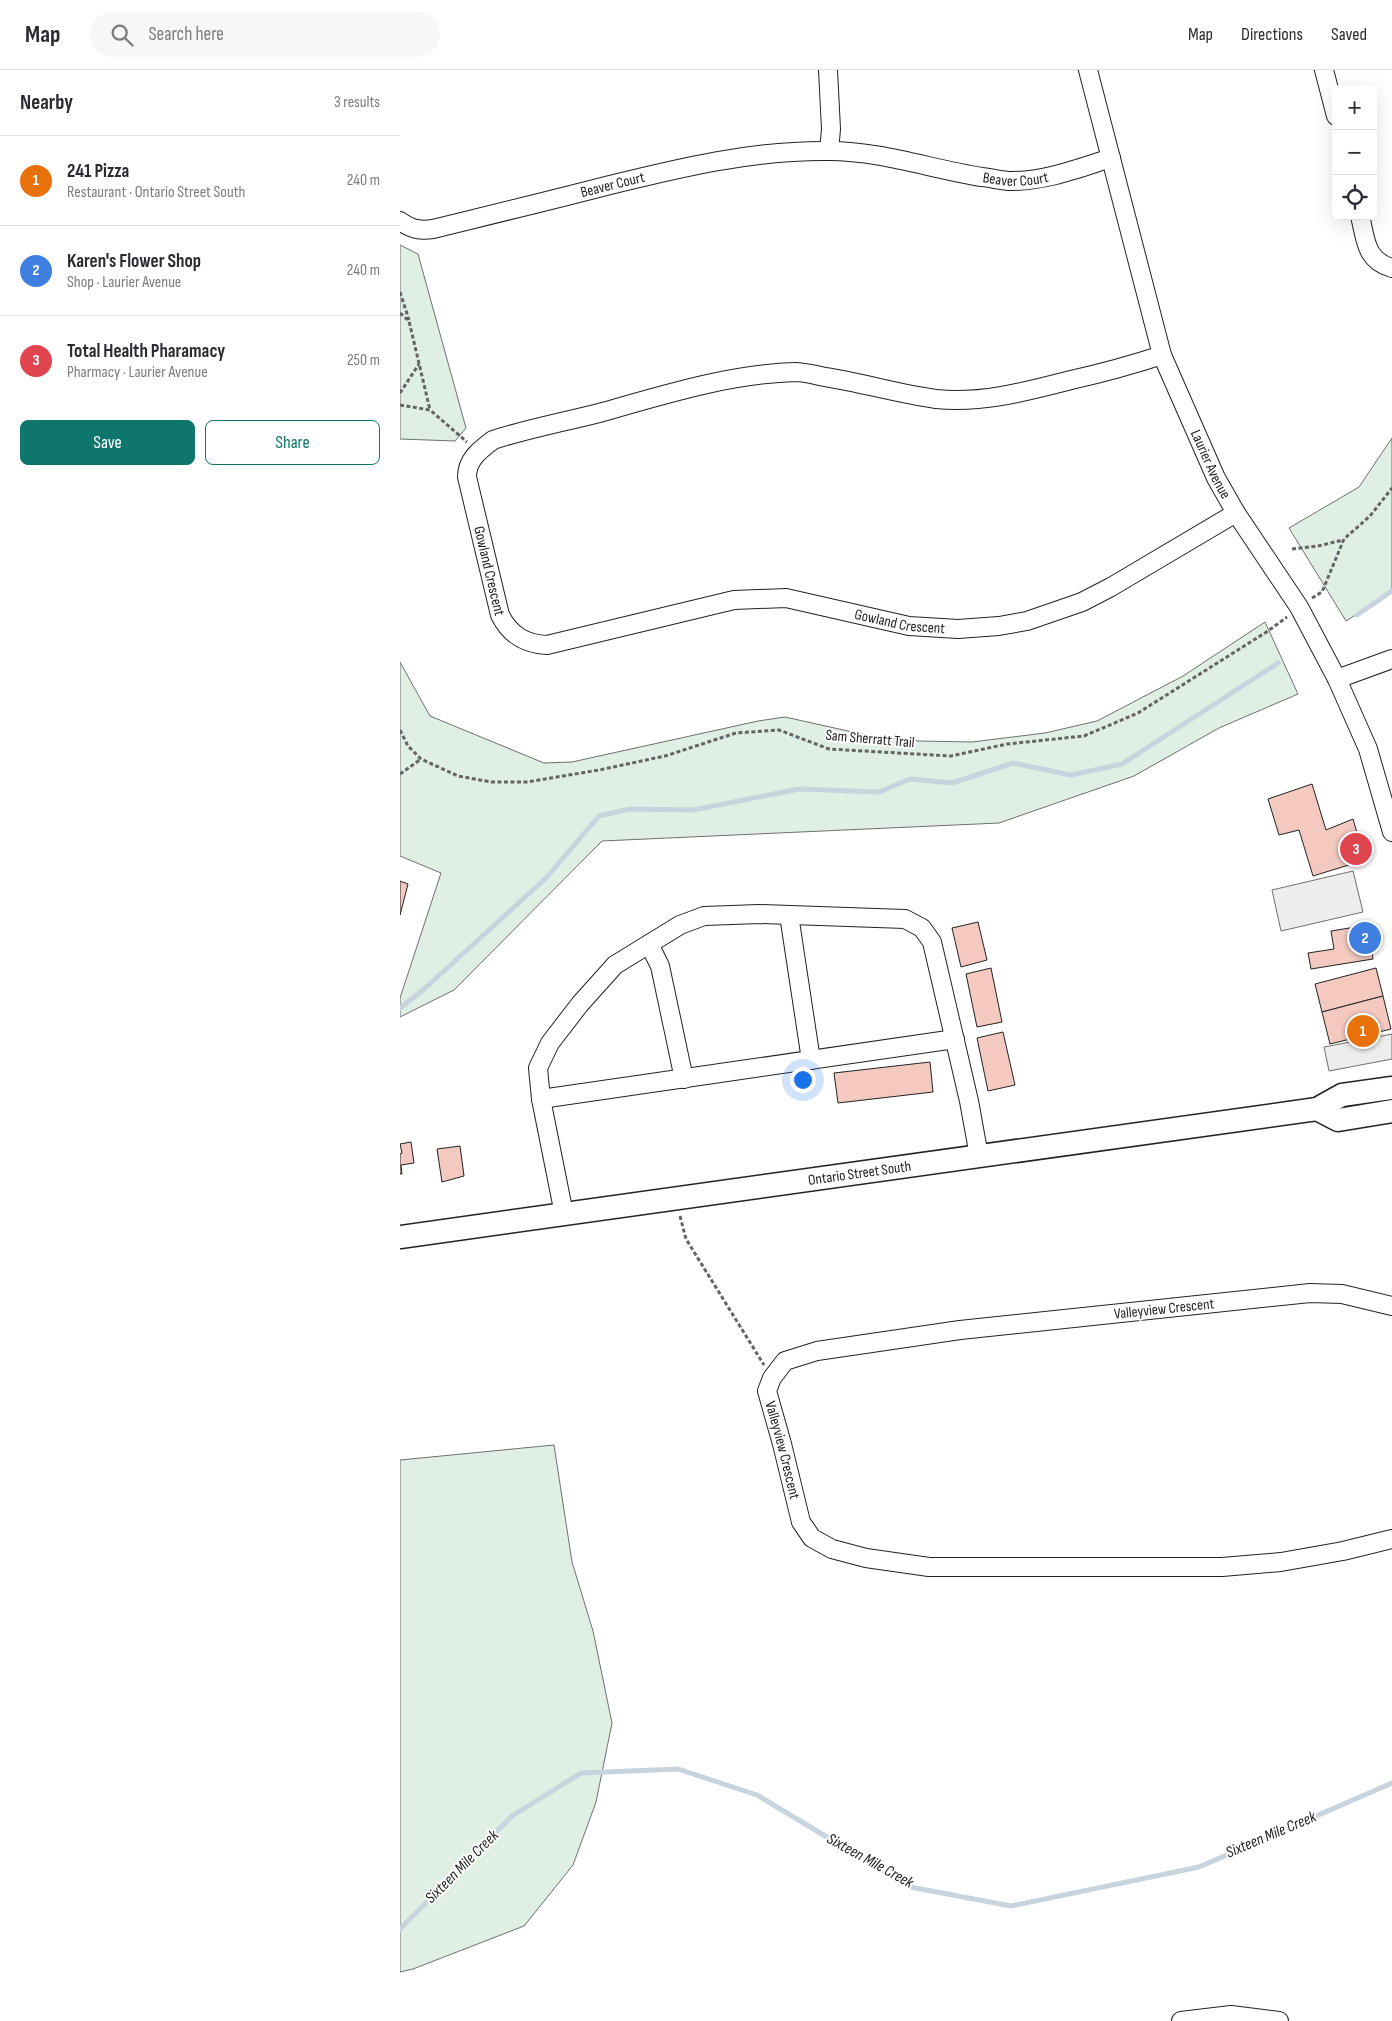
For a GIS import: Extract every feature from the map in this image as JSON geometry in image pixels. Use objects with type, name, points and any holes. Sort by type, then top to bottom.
[{"type":"main road","name":"Ontario Street South","points":[[400,1237],[1317,1109],[1342,1095],[1392,1088]]},
{"type":"main road","points":[[1317,1109],[1338,1120],[1392,1111]]},
{"type":"street","points":[[828,70],[831,129],[829,151]]},
{"type":"street","name":"Laurier Avenue","points":[[1088,70],[1162,355],[1216,478],[1236,512],[1299,607],[1337,679],[1368,749],[1388,803],[1392,832]]},
{"type":"street","points":[[1324,70],[1332,101]]},
{"type":"street","name":"Beaver Court","points":[[400,220],[410,228],[424,231],[682,168],[760,155],[829,151],[884,158],[1010,181],[1032,180],[1050,176],[1111,158]]},
{"type":"street","points":[[1361,220],[1368,250],[1373,258],[1392,268]]},
{"type":"street","points":[[478,451],[492,440],[505,436],[678,392],[735,379],[768,374],[798,372],[861,383],[906,395],[939,399],[975,399],[1048,386],[1132,365],[1162,355]]},
{"type":"street","name":"Gowland Crescent","points":[[478,451],[470,461],[467,477],[500,614],[512,633],[522,640],[534,644],[547,645],[705,606],[742,600],[786,598],[909,626],[958,629],[999,626],[1027,621],[1082,602],[1111,587],[1236,512]]},
{"type":"street","points":[[1337,679],[1392,659]]},
{"type":"street","points":[[789,915],[811,1060]]},
{"type":"street","points":[[564,1214],[541,1099],[538,1068],[550,1043],[580,1004],[614,965],[680,925],[704,916],[789,915],[905,919],[922,928],[932,942],[969,1101],[979,1156]]},
{"type":"street","points":[[649,944],[660,966],[684,1078]]},
{"type":"street","points":[[541,1099],[955,1039]]},
{"type":"street","name":"Valleyview Crescent","points":[[1392,1306],[1342,1294],[1310,1293],[960,1330],[817,1351],[785,1361],[772,1378],[767,1391],[801,1522],[812,1538],[832,1549],[866,1558],[929,1567],[1222,1567],[1281,1562],[1343,1551],[1392,1538]]},
{"type":"street","points":[[1181,2021],[1231,2015],[1279,2021]]},
{"type":"path","points":[[400,292],[410,321],[430,410]]},
{"type":"path","points":[[400,314],[410,321]]},
{"type":"path","points":[[400,392],[419,364]]},
{"type":"path","points":[[400,404],[430,410],[478,451]]},
{"type":"path","points":[[1292,549],[1318,546],[1344,539],[1370,516],[1392,488]]},
{"type":"path","name":"Sam Sherratt Trail","points":[[400,730],[408,746],[422,759],[458,776],[491,782],[528,782],[599,770],[665,756],[736,733],[779,730],[829,750],[951,756],[1007,744],[1084,736],[1138,713],[1268,631],[1322,592],[1344,539]]},
{"type":"path","points":[[400,774],[422,759]]},
{"type":"path","points":[[676,1199],[686,1239],[772,1378]]},
{"type":"green space","points":[[400,245],[418,254],[466,428],[455,441],[400,439]]},
{"type":"green space","points":[[1392,438],[1392,592],[1346,621],[1289,528],[1359,487]]},
{"type":"green space","points":[[1265,622],[1298,694],[1219,728],[1134,776],[999,823],[602,841],[454,990],[400,1017],[400,998],[441,873],[400,856],[400,662],[430,716],[544,763],[572,762],[758,721],[785,717],[866,735],[919,741],[972,742],[1045,733],[1097,721],[1183,676]]},
{"type":"green space","points":[[554,1445],[572,1562],[593,1631],[612,1723],[596,1802],[573,1865],[524,1926],[413,1969],[400,1972],[400,1460]]},
{"type":"shaded area","points":[[1353,871],[1363,912],[1281,931],[1272,890]]},
{"type":"shaded area","points":[[1392,1034],[1392,1059],[1329,1071],[1324,1047]]},
{"type":"building","points":[[1312,784],[1326,830],[1353,819],[1365,860],[1313,876],[1299,830],[1279,835],[1268,799]]},
{"type":"building","points":[[400,881],[408,884],[400,915]]},
{"type":"building","points":[[978,922],[987,960],[961,967],[952,928]]},
{"type":"building","points":[[1368,925],[1373,959],[1311,969],[1308,953],[1334,949],[1331,931]]},
{"type":"building","points":[[991,968],[1002,1022],[977,1027],[966,974]]},
{"type":"building","points":[[1376,968],[1383,996],[1322,1012],[1315,984]]},
{"type":"building","points":[[1383,996],[1391,1029],[1330,1044],[1322,1012]]},
{"type":"building","points":[[1003,1032],[1015,1085],[988,1091],[977,1038]]},
{"type":"building","points":[[930,1062],[933,1092],[838,1103],[834,1073]]},
{"type":"building","points":[[411,1142],[414,1163],[401,1165],[402,1174],[400,1174],[400,1154],[402,1153],[400,1144]]},
{"type":"building","points":[[460,1146],[464,1176],[442,1182],[437,1149]]},
{"type":"waterway","points":[[1357,615],[1392,591]]},
{"type":"waterway","points":[[400,1008],[423,990],[546,878],[599,816],[630,809],[693,810],[799,789],[879,792],[910,779],[952,783],[1013,763],[1071,775],[1122,764],[1278,663]]},
{"type":"waterway","name":"Sixteen Mile Creek","points":[[400,1929],[512,1816],[581,1773],[678,1769],[757,1795],[910,1887],[1011,1906],[1199,1867],[1392,1783]]},
{"type":"place","name":"Total Health Pharamacy","points":[[1356,849]]},
{"type":"place","name":"Karen's Flower Shop","points":[[1365,938]]},
{"type":"place","name":"241 Pizza","points":[[1363,1031]]}]
